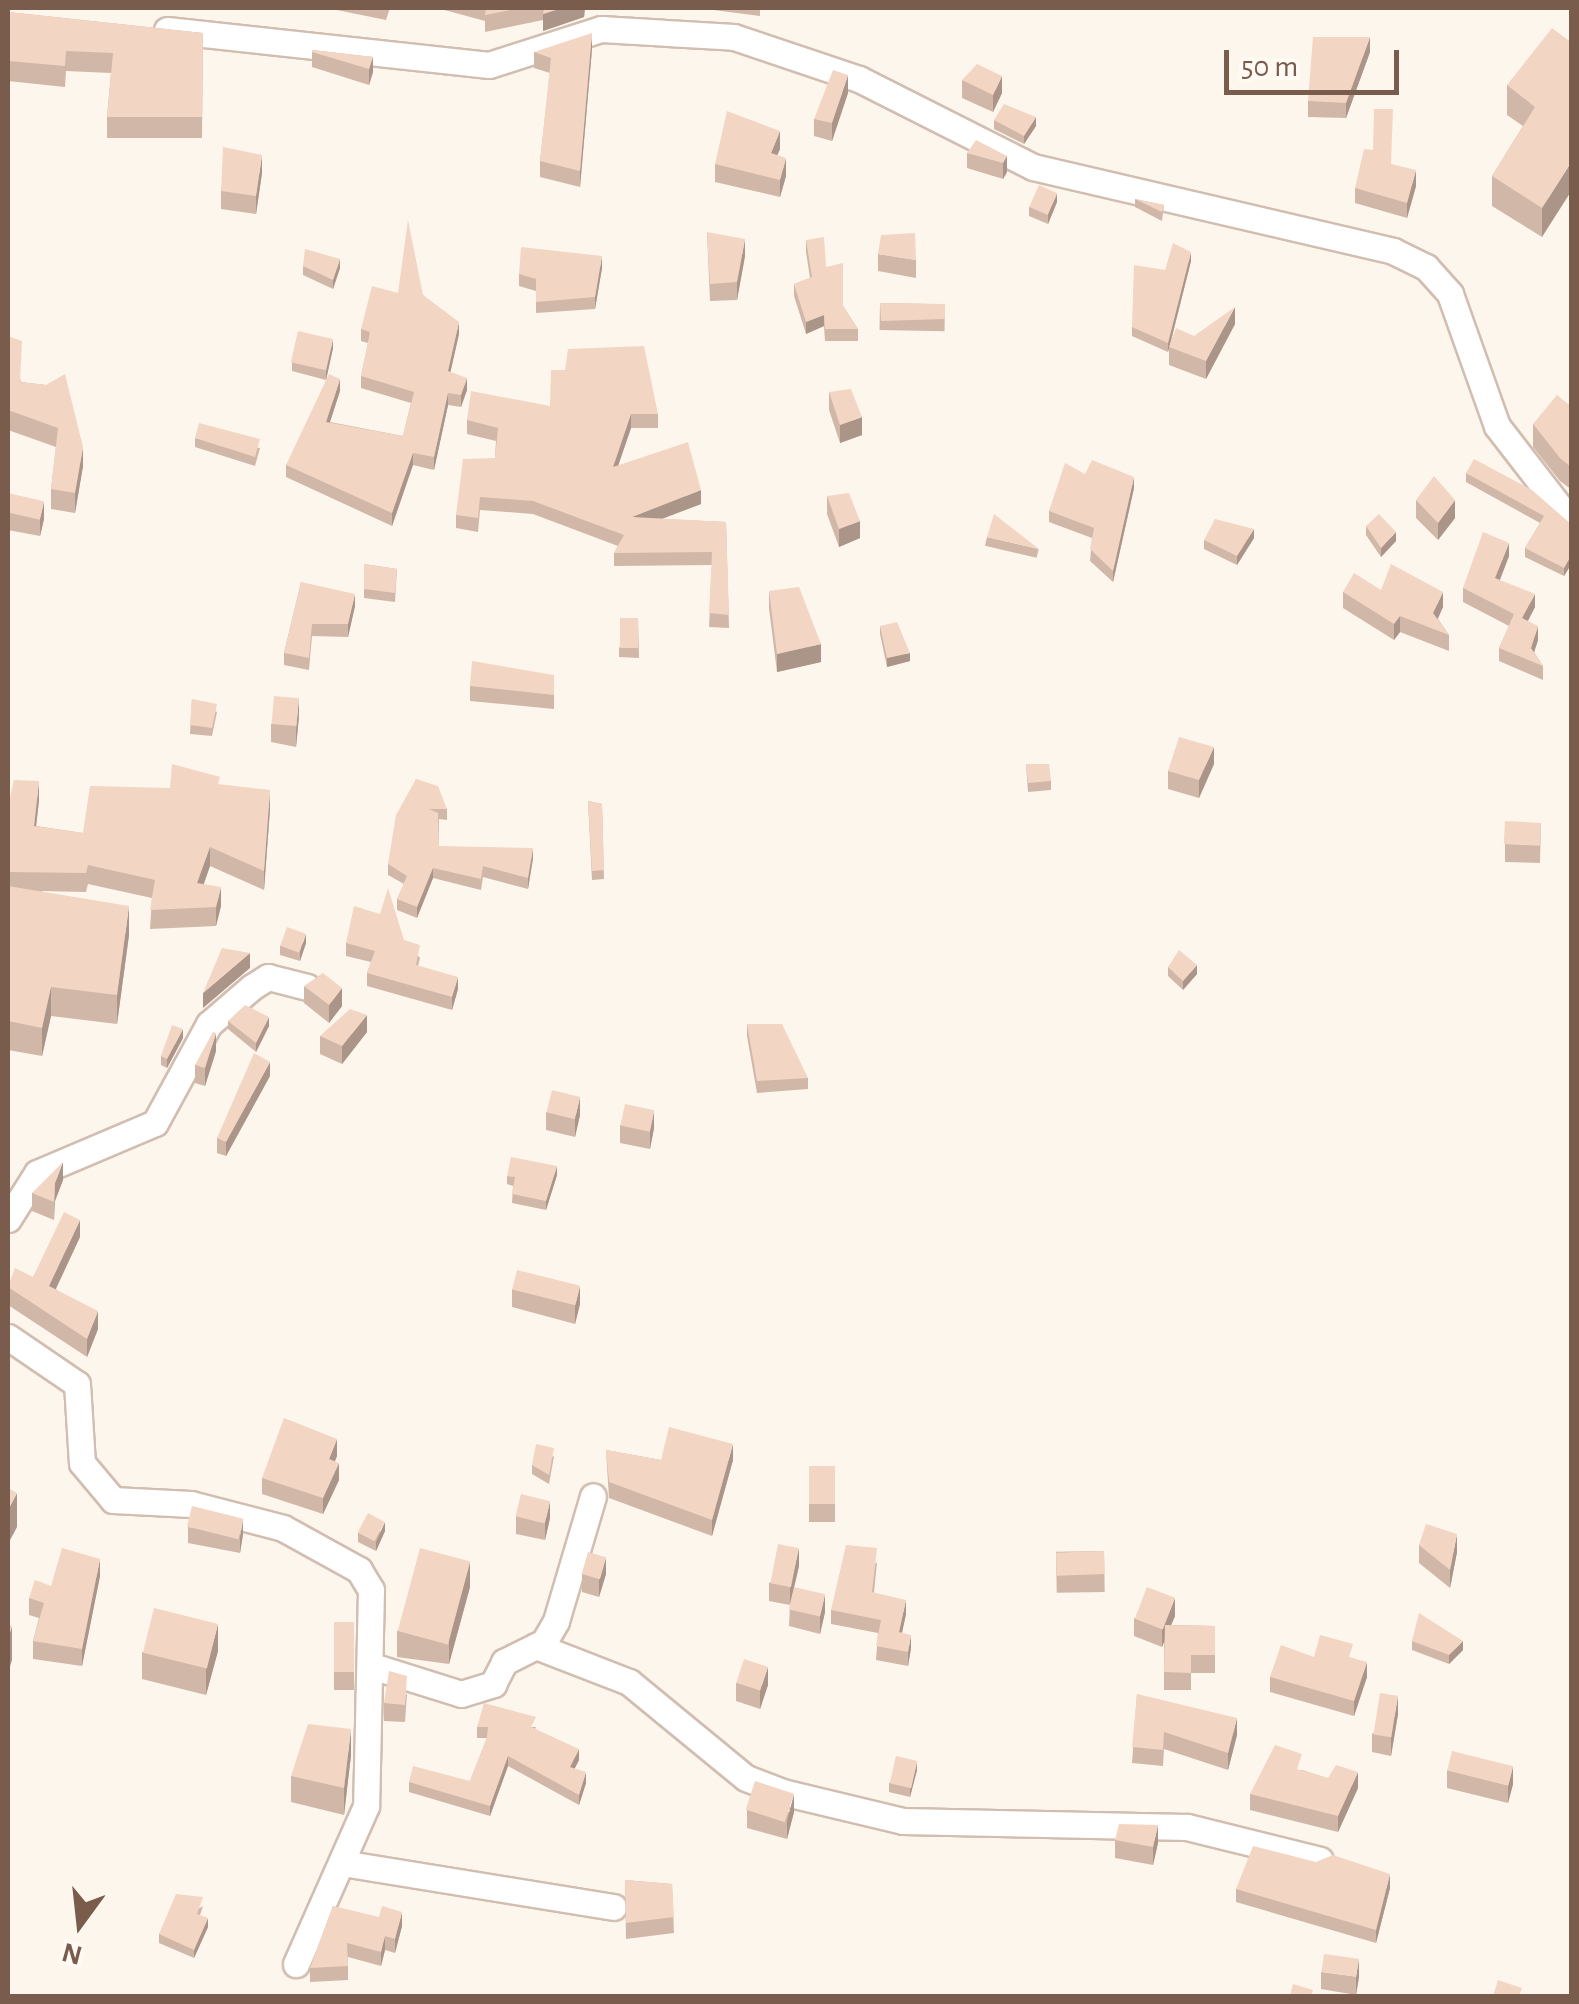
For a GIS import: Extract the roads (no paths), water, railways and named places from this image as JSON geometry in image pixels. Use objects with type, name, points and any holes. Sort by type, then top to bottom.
[{"type":"street","points":[[138,28],[489,65],[601,29],[734,36],[860,80],[1032,168],[1392,251],[1426,267],[1450,294],[1497,426],[1572,523]]},
{"type":"street","points":[[8,1219],[37,1172],[155,1123],[209,1024],[252,987],[268,977],[307,987]]},
{"type":"street","points":[[8,1337],[77,1384],[82,1463],[113,1500],[191,1504],[283,1528],[359,1570],[371,1590],[375,1667],[366,1806],[296,1964]]},
{"type":"street","points":[[375,1667],[475,1695],[504,1662],[536,1646],[556,1621],[593,1496]]},
{"type":"street","points":[[536,1646],[629,1682],[736,1771],[782,1792],[903,1821],[1187,1827],[1320,1860]]},
{"type":"street","points":[[342,1863],[613,1907]]}]
